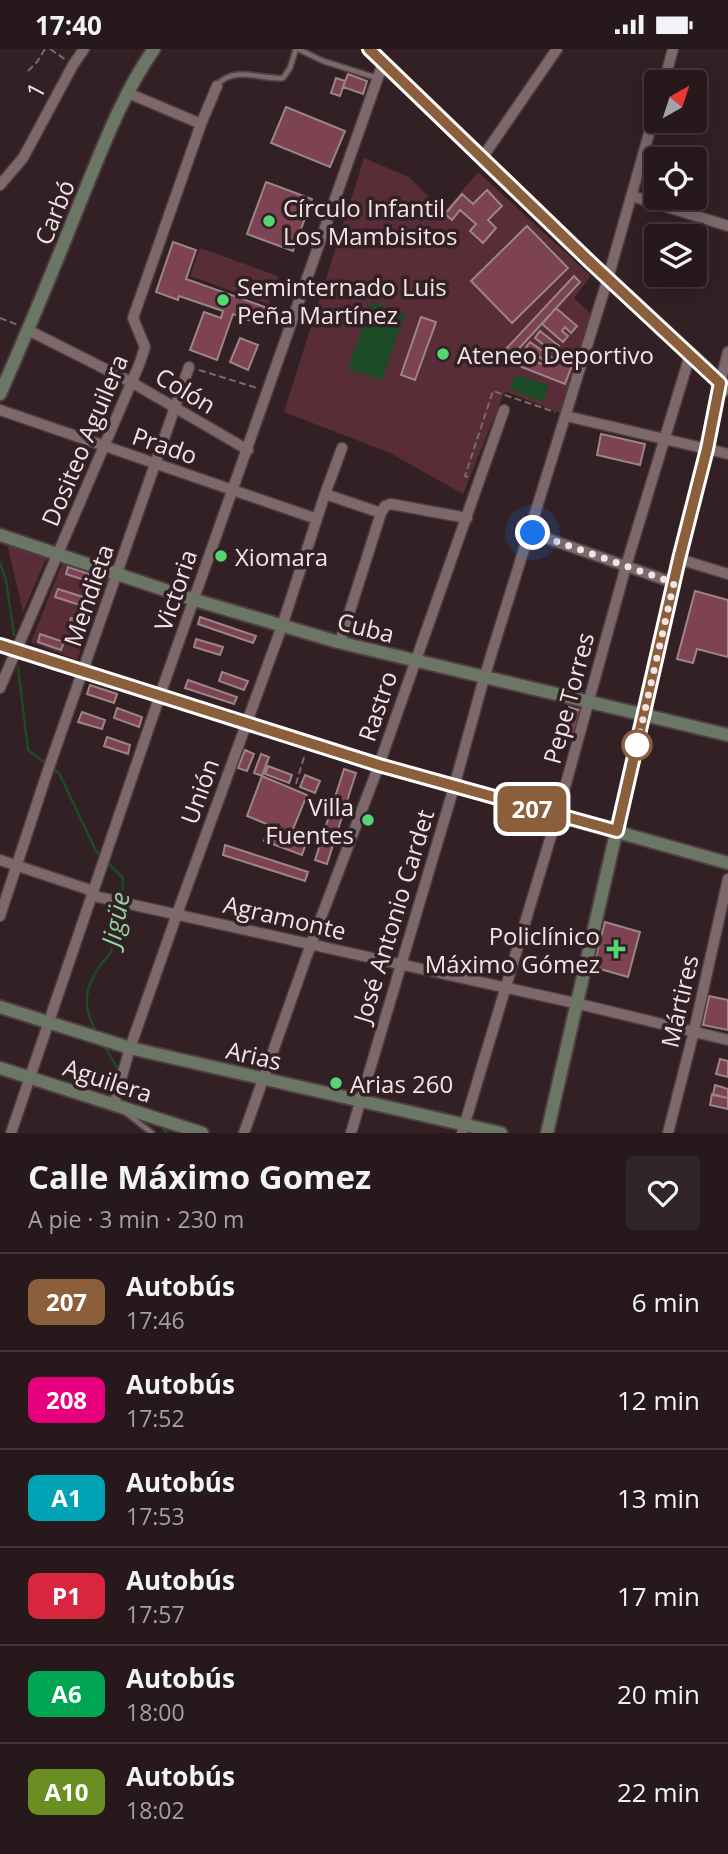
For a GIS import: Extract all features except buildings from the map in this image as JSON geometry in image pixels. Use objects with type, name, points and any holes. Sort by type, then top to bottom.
[{"type":"street","name":"1","points":[[0,185],[23,158],[72,65],[84,49]]},
{"type":"street","name":"Carbó","points":[[0,394],[102,149],[142,66],[154,49]]},
{"type":"street","points":[[369,49],[724,386]]},
{"type":"street","points":[[482,158],[557,49]]},
{"type":"street","points":[[667,70],[673,49]]},
{"type":"street","name":"Victoria","points":[[11,1133],[159,697],[383,63]]},
{"type":"street","name":"Dositeo Aguilera","points":[[0,688],[145,347],[133,318],[216,86]]},
{"type":"street","points":[[128,93],[201,124]]},
{"type":"street","name":"José Antonio Cardet","points":[[351,1133],[484,678],[608,278],[649,133]]},
{"type":"street","points":[[632,196],[728,226]]},
{"type":"street","name":"Colón","points":[[28,330],[131,382],[248,450]]},
{"type":"street","points":[[547,1133],[679,559],[713,417],[724,386],[728,352]]},
{"type":"street","name":"Pepe Torres","points":[[463,1129],[507,987],[626,566],[690,355]]},
{"type":"street","name":"Mendieta","points":[[0,916],[47,773],[189,367]]},
{"type":"street","points":[[713,417],[728,403]]},
{"type":"street","name":"Prado","points":[[0,410],[317,519]]},
{"type":"street","name":"Rastro","points":[[244,1133],[311,944],[379,765],[503,410]]},
{"type":"street","points":[[566,416],[728,454]]},
{"type":"street","name":"Unión","points":[[114,1104],[130,1048],[282,626],[342,448]]},
{"type":"street","points":[[325,494],[381,513]]},
{"type":"street","points":[[340,642],[385,506],[391,503],[467,518]]},
{"type":"street","points":[[529,531],[674,583]]},
{"type":"street","name":"Cuba","points":[[1,535],[195,600],[340,642],[728,735]]},
{"type":"street","points":[[679,559],[728,574]]},
{"type":"street","points":[[0,645],[379,765],[728,863]]},
{"type":"street","name":"Agramonte","points":[[0,860],[87,889],[98,897],[578,1003],[728,1040]]},
{"type":"street","name":"Mártires","points":[[668,1133],[728,879]]},
{"type":"street","name":"Arias","points":[[0,1007],[130,1048],[463,1129],[501,1133]]},
{"type":"street","name":"Aguilera","points":[[0,1068],[202,1133]]},
{"type":"lane","points":[[297,49],[323,61],[377,78]]},
{"type":"lane","name":"Dositeo Aguilera","points":[[216,86],[233,74],[283,78],[297,49]]},
{"type":"lane","points":[[114,1104],[152,1133]]},
{"type":"path","points":[[28,71],[45,49]]},
{"type":"path","points":[[50,49],[72,65]]},
{"type":"path","points":[[0,318],[28,330]]},
{"type":"path","points":[[189,367],[268,392]]},
{"type":"path","points":[[296,784],[309,743]]},
{"type":"shaded area","name":"Ateneo Deportivo","points":[[364,158],[409,177],[444,212],[478,172],[591,276],[574,298],[594,317],[563,414],[504,393],[463,494],[390,453],[284,412]]},
{"type":"shaded area","points":[[200,248],[278,276],[268,304],[190,276]]},
{"type":"shaded area","points":[[371,302],[405,313],[382,380],[348,369]]},
{"type":"shaded area","points":[[516,374],[549,386],[543,402],[510,389]]},
{"type":"shaded area","points":[[6,539],[48,554],[23,612]]},
{"type":"shaded area","points":[[64,559],[109,574],[77,660],[31,642]]},
{"type":"waterway","name":"Jigüe","points":[[0,563],[6,580],[14,635]]},
{"type":"waterway","name":"Jigüe","points":[[18,667],[28,750],[59,773],[96,851],[102,857]]},
{"type":"waterway","name":"Jigüe","points":[[97,1033],[87,1007],[88,992],[99,967],[112,949],[123,887],[123,878],[107,862]]},
{"type":"waterway","name":"Jigüe","points":[[104,1045],[120,1073]]},
{"type":"waterway","name":"Jigüe","points":[[125,1081],[145,1110]]},
{"type":"waterway","name":"Jigüe","points":[[160,1125],[167,1133]]},
{"type":"bus line","name":"207","points":[[0,645],[379,765],[617,831],[707,449],[720,383],[369,49]]},
{"type":"place","name":"Círculo Infantil Los Mambisitos","points":[[269,221]]},
{"type":"place","name":"Seminternado Luis Peña Martínez","points":[[223,300]]},
{"type":"place","name":"Ateneo Deportivo","points":[[443,354]]},
{"type":"place","name":"Xiomara","points":[[221,556]]},
{"type":"place","name":"Villa Fuentes","points":[[368,820]]},
{"type":"place","name":"Policlínico Máximo Gómez","points":[[616,949]]},
{"type":"place","name":"Arias 260","points":[[336,1083]]},
{"type":"route","points":[[533,533],[674,583],[637,745]]}]
